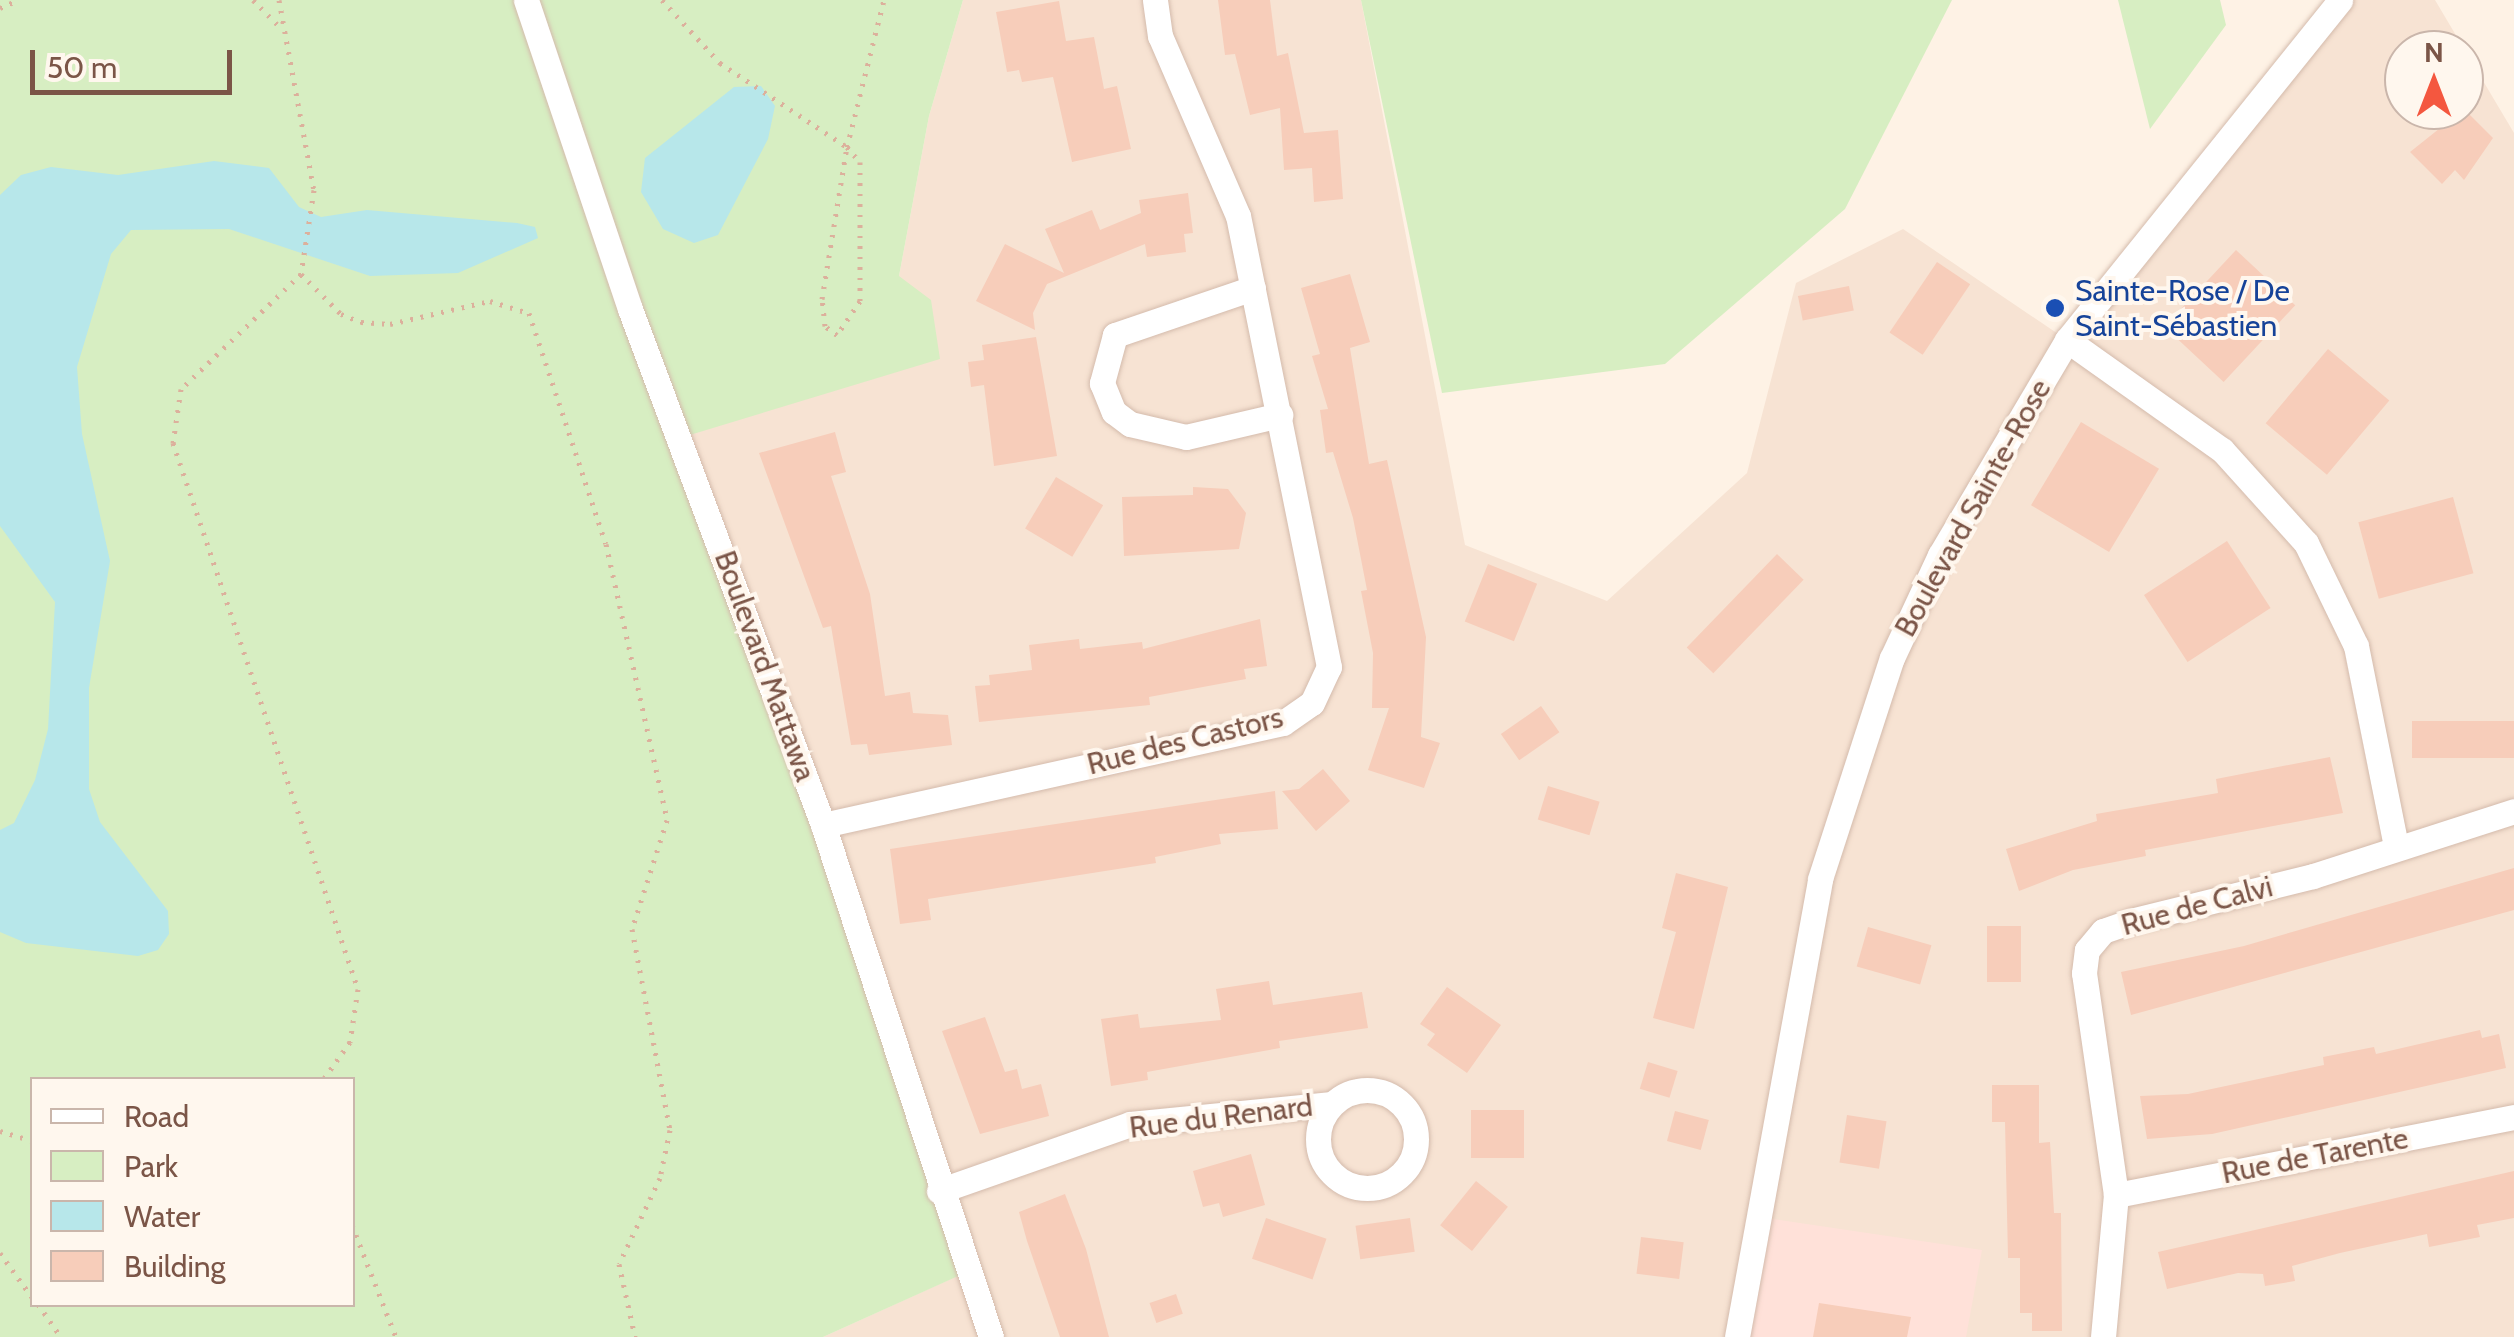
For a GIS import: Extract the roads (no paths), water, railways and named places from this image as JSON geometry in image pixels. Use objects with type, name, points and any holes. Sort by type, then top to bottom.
[{"type":"street","name":"Boulevard Mattawa","points":[[526,0],[630,309],[824,825],[939,1191],[990,1337]]},
{"type":"street","name":"Rue des Castors","points":[[824,825],[1284,722],[1312,703],[1329,667],[1238,216],[1160,36],[1155,0]]},
{"type":"street","name":"Boulevard Sainte-Rose","points":[[1738,1337],[1798,984],[1855,754],[1940,554],[2067,340],[2340,0]]},
{"type":"street","points":[[1254,288],[1115,335],[1102,384],[1114,412],[1130,424],[1186,438],[1280,414]]},
{"type":"street","points":[[2067,340],[2222,450],[2306,543],[2356,646],[2396,846]]},
{"type":"street","name":"Rue de Calvi","points":[[2103,1337],[2116,1195],[2084,973],[2087,950],[2103,932],[2135,920],[2514,811]]},
{"type":"street","name":"Rue du Renard","points":[[939,1191],[1130,1124],[1332,1104]]},
{"type":"street","name":"Rue de Tarente","points":[[2116,1195],[2514,1117]]},
{"type":"water","points":[[761,86],[775,106],[768,139],[718,235],[694,243],[663,229],[641,192],[645,158],[734,87]]},
{"type":"water","points":[[214,161],[269,168],[299,207],[321,217],[367,210],[517,223],[535,227],[538,238],[458,273],[370,276],[229,229],[131,230],[111,254],[77,367],[82,434],[110,561],[89,688],[89,789],[100,822],[168,911],[169,934],[158,950],[138,956],[26,943],[0,932],[0,830],[14,823],[35,780],[48,729],[55,602],[0,526],[0,195],[21,175],[51,167],[118,175]]},
{"type":"place","name":"Sainte-Rose / De Saint-Sébastien","points":[[2055,308]]}]
